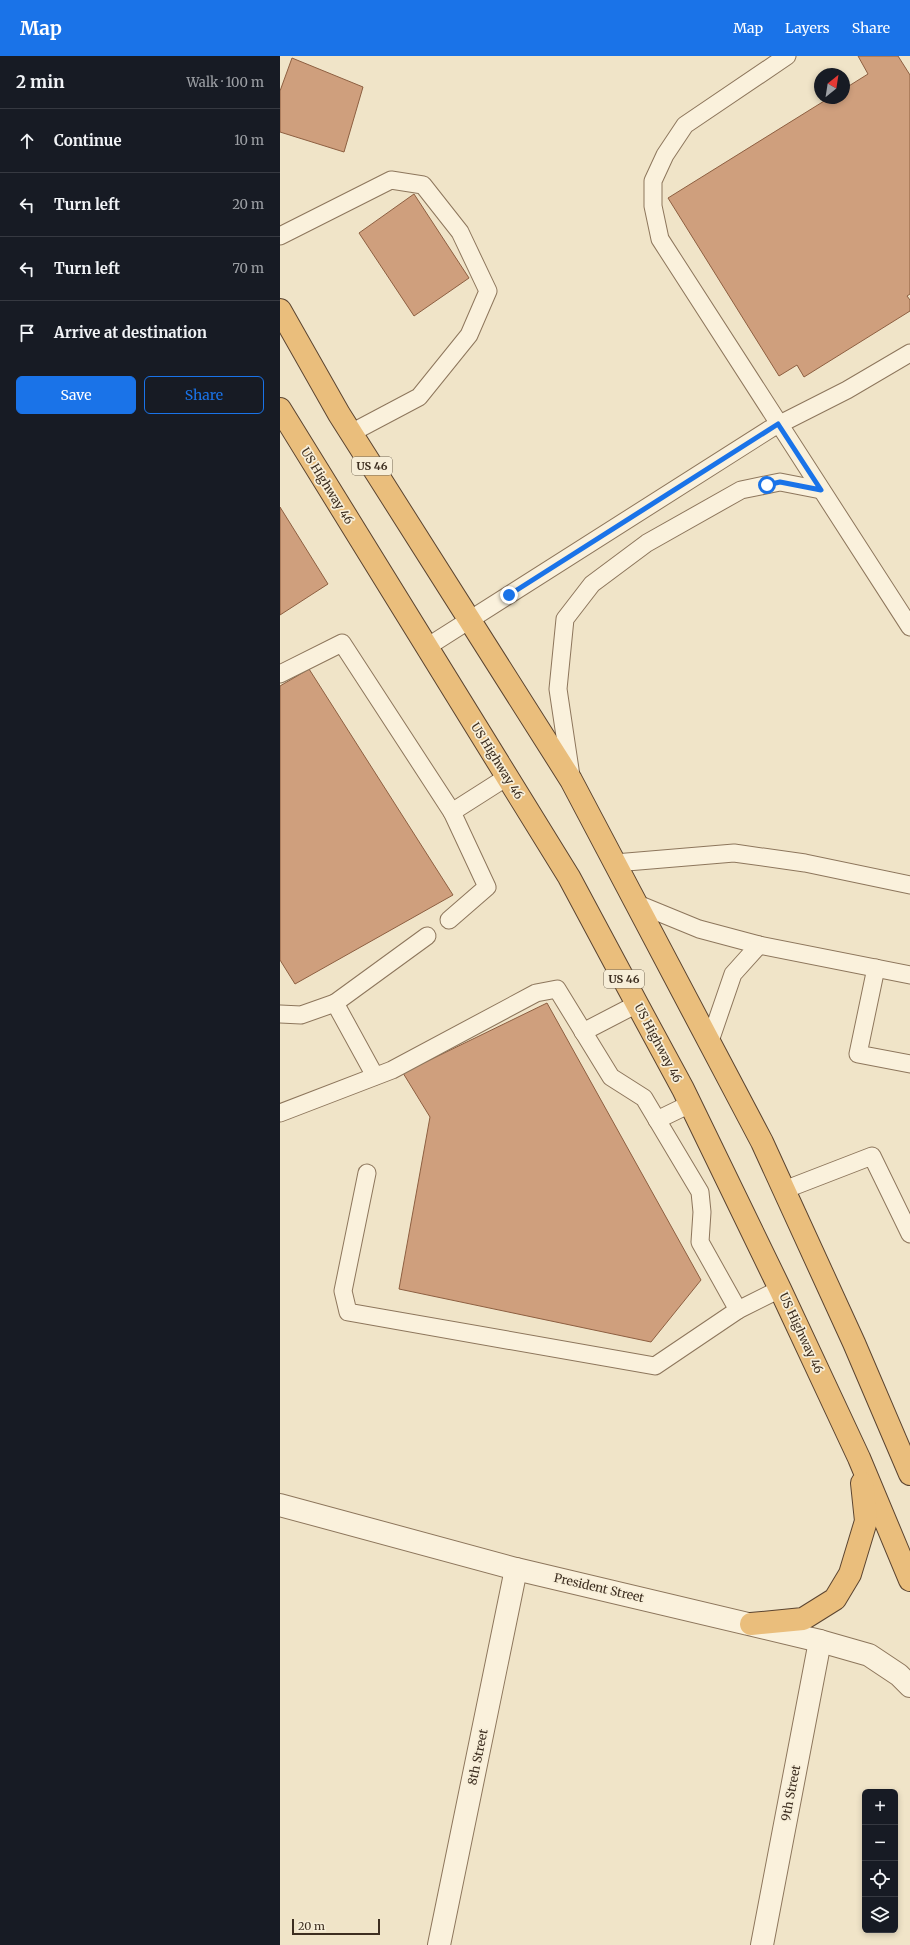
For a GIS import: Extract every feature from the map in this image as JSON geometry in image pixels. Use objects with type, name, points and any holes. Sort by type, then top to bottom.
[{"type":"highway","name":"US 46","points":[[280,310],[351,432],[571,780],[638,904],[762,1142],[854,1343],[904,1442],[910,1474]]},
{"type":"highway","name":"US Highway 46","points":[[280,410],[569,877],[690,1104],[780,1289],[859,1458],[910,1580]]},
{"type":"highway","points":[[751,1624],[803,1619],[835,1599],[850,1574],[866,1521],[859,1458]]},
{"type":"street","name":"President Street","points":[[280,1506],[516,1568],[820,1641],[869,1655],[899,1675],[910,1686]]},
{"type":"street","name":"8th Street","points":[[439,1945],[516,1568]]},
{"type":"street","name":"9th Street","points":[[762,1945],[820,1641]]},
{"type":"lane","points":[[787,56],[685,125],[665,155],[653,181],[653,206],[660,239],[910,627]]},
{"type":"lane","points":[[280,236],[391,180],[423,185],[460,232],[488,292],[469,335],[419,397],[351,432]]},
{"type":"lane","points":[[427,647],[778,424],[846,390],[910,353]]},
{"type":"lane","points":[[571,780],[558,689],[565,619],[592,584],[647,543],[741,490],[780,482],[821,490]]},
{"type":"lane","points":[[280,674],[342,643],[452,812],[487,888],[450,920]]},
{"type":"lane","points":[[452,812],[507,777]]},
{"type":"lane","points":[[615,863],[734,853],[805,863],[910,885]]},
{"type":"lane","points":[[638,904],[699,929],[759,945],[910,975]]},
{"type":"lane","points":[[280,1014],[301,1015],[336,1003],[427,936]]},
{"type":"lane","points":[[710,1042],[733,974],[759,945]]},
{"type":"lane","points":[[876,968],[858,1054],[910,1064]]},
{"type":"lane","points":[[280,1113],[392,1070],[536,993],[557,989],[611,1078],[644,1098],[700,1192],[702,1212],[700,1242],[738,1310]]},
{"type":"lane","points":[[336,1003],[375,1076]]},
{"type":"lane","points":[[583,1032],[637,1004]]},
{"type":"lane","points":[[657,1120],[690,1104]]},
{"type":"lane","points":[[784,1190],[872,1156],[910,1234]]},
{"type":"lane","points":[[367,1173],[343,1291],[348,1312],[656,1366],[738,1310],[780,1289]]},
{"type":"building","points":[[858,56],[898,56],[910,75],[910,294],[907,296],[910,300],[910,311],[804,377],[797,365],[779,376],[668,198],[819,104],[850,104],[850,85],[868,74]]},
{"type":"building","points":[[292,58],[363,87],[344,152],[280,132],[280,91]]},
{"type":"building","points":[[414,194],[469,278],[414,316],[359,233]]},
{"type":"building","points":[[280,507],[328,584],[280,615]]},
{"type":"building","points":[[309,669],[453,895],[295,984],[280,960],[280,686]]},
{"type":"building","points":[[547,1003],[701,1280],[651,1342],[399,1289],[430,1117],[403,1073]]},
{"type":"route","points":[[509,595],[778,424],[821,490],[780,482],[767,485]]}]
